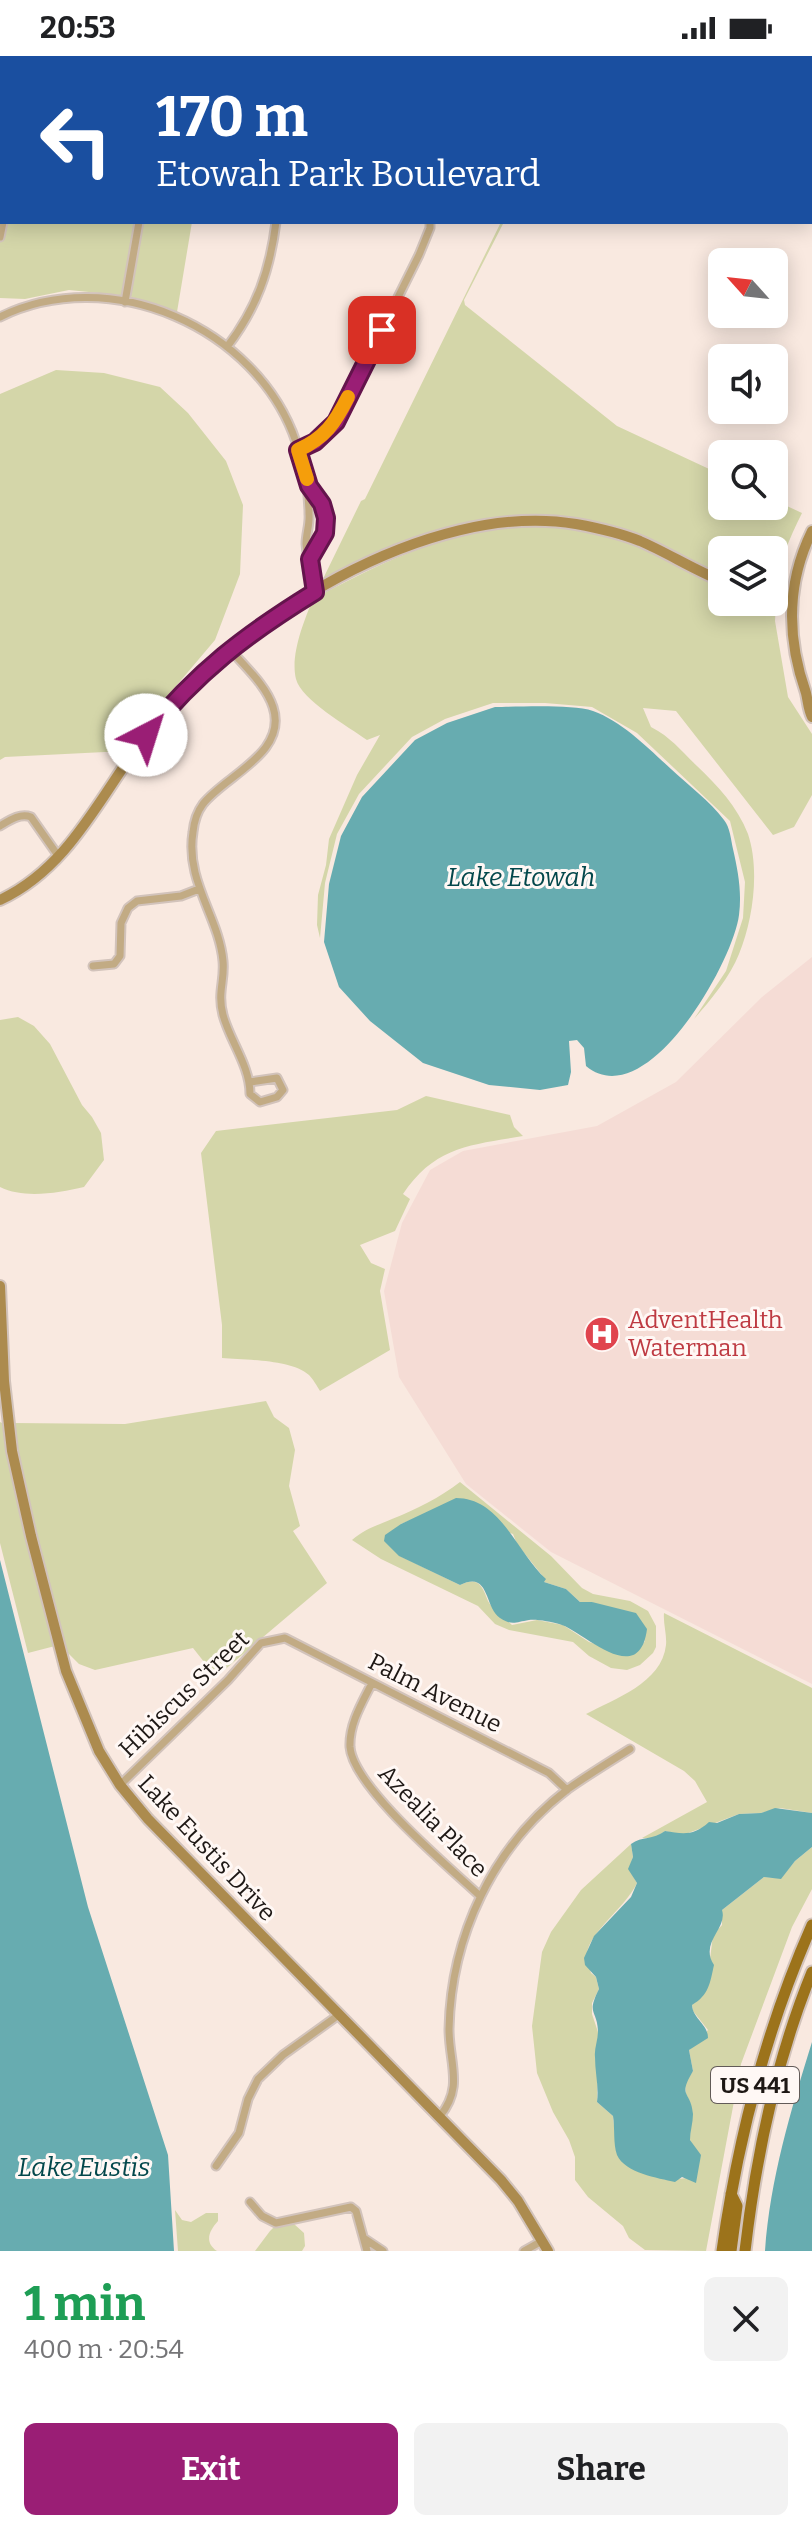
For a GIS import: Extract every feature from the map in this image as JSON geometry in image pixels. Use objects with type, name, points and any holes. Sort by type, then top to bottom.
[{"type":"main road","name":"US 441","points":[[722,2251],[744,2125],[767,2047],[812,1925]]},
{"type":"main road","name":"US 441","points":[[745,2251],[774,2089],[812,1972]]},
{"type":"main road","points":[[731,2193],[737,2206],[731,2251]]},
{"type":"street","points":[[125,302],[139,224]]},
{"type":"street","points":[[227,347],[267,274],[276,224]]},
{"type":"street","points":[[298,450],[315,442],[336,422],[419,255],[430,224]]},
{"type":"street","points":[[0,317],[40,302],[64,298],[125,302],[163,311],[187,321],[227,347],[246,364],[282,410],[298,450],[309,486],[306,545],[315,592]]},
{"type":"street","points":[[309,486],[315,491],[326,518],[325,533],[310,559]]},
{"type":"street","points":[[309,512],[324,510]]},
{"type":"street","points":[[0,900],[34,879],[59,857],[164,713],[201,674],[273,617],[371,563],[422,541],[478,526],[508,521],[544,521],[609,531],[638,540],[708,574]]},
{"type":"street","points":[[812,531],[796,573],[791,603],[797,667],[812,717]]},
{"type":"street","points":[[230,649],[262,687],[274,708],[276,722],[272,738],[255,760],[203,804],[196,816],[191,850],[199,889],[224,962],[219,997],[223,1017],[250,1082],[250,1094],[260,1102],[277,1097],[283,1090],[277,1078],[250,1082]]},
{"type":"street","points":[[0,826],[18,816],[31,817],[59,857]]},
{"type":"street","points":[[93,966],[114,964],[120,956],[121,923],[128,908],[137,901],[181,896],[199,889]]},
{"type":"street","name":"Lake Eustis Drive","points":[[0,1286],[7,1422],[31,1536],[66,1671],[99,1751],[120,1785],[148,1819],[509,2190],[545,2246]]},
{"type":"street","name":"Hibiscus Street","points":[[120,1785],[228,1680],[254,1649],[269,1640],[281,1638]]},
{"type":"street","name":"Palm Avenue","points":[[281,1638],[549,1773],[567,1790]]},
{"type":"street","name":"Azealia Place","points":[[372,1683],[358,1710],[350,1739],[353,1760],[359,1773],[394,1813],[480,1896]]},
{"type":"street","points":[[440,2116],[449,2105],[454,2084],[449,2030],[454,1975],[466,1928],[480,1896],[525,1830],[567,1790],[630,1749]]},
{"type":"street","points":[[216,2166],[239,2133],[248,2099],[258,2079],[283,2055],[340,2014]]},
{"type":"street","points":[[250,2202],[262,2216],[276,2223],[351,2207],[356,2211],[367,2251]]},
{"type":"street","points":[[364,2238],[383,2251]]},
{"type":"street","points":[[524,2251],[545,2246]]},
{"type":"shaded area","name":"AdventHealth Waterman","points":[[812,957],[812,1684],[551,1552],[466,1484],[399,1377],[384,1291],[402,1223],[430,1170],[463,1151],[597,1126],[676,1082],[762,997]]},
{"type":"green space","points":[[0,224],[192,224],[177,312],[129,296],[69,290],[25,299],[0,298]]},
{"type":"green space","points":[[500,224],[503,224],[464,300],[465,305],[617,426],[708,468],[708,520],[788,520],[788,506],[802,513],[788,544],[788,536],[708,536],[708,570],[636,535],[565,519],[528,517],[492,519],[424,536],[321,583],[361,501],[365,499]]},
{"type":"green space","points":[[56,370],[104,373],[160,387],[188,413],[226,461],[243,505],[240,574],[215,640],[125,751],[5,757],[0,760],[0,394]]},
{"type":"green space","points":[[544,525],[608,535],[637,544],[708,579],[708,616],[775,616],[788,697],[812,734],[812,795],[794,827],[773,835],[676,711],[643,708],[651,727],[676,745],[726,797],[744,824],[752,848],[753,895],[744,941],[725,980],[694,1019],[726,971],[743,918],[745,882],[730,821],[637,733],[592,707],[493,703],[445,719],[412,737],[359,794],[337,834],[325,883],[320,938],[318,895],[329,839],[357,775],[380,735],[367,740],[338,721],[307,696],[296,679],[296,649],[313,599],[369,570],[424,547],[451,538],[511,527]]},
{"type":"green space","points":[[18,1017],[34,1026],[50,1044],[82,1105],[101,1133],[104,1160],[84,1187],[30,1194],[0,1187],[0,1020]]},
{"type":"green space","points":[[426,1096],[510,1115],[514,1127],[523,1136],[471,1146],[441,1157],[415,1178],[403,1194],[410,1199],[395,1231],[360,1245],[371,1263],[385,1269],[380,1291],[390,1350],[320,1391],[309,1375],[291,1366],[222,1358],[222,1325],[201,1153],[216,1131],[397,1110]]},
{"type":"green space","points":[[266,1401],[274,1417],[289,1428],[295,1450],[289,1486],[300,1526],[293,1531],[327,1583],[216,1677],[193,1648],[95,1670],[79,1664],[66,1651],[36,1536],[12,1423],[125,1424]]},
{"type":"green space","points":[[0,1422],[55,1646],[28,1653],[0,1543]]},
{"type":"green space","points":[[460,1482],[551,1556],[582,1588],[593,1594],[630,1601],[648,1611],[656,1626],[653,1653],[640,1665],[627,1670],[611,1668],[589,1656],[573,1642],[509,1630],[495,1624],[478,1606],[381,1559],[352,1540],[436,1498]],"holes":[[[437,1509],[513,1534],[517,1544],[545,1579],[544,1582],[566,1589],[580,1602],[592,1602],[645,1641],[638,1650],[629,1655],[589,1642],[563,1625],[537,1620],[512,1625],[490,1604],[484,1590],[475,1582],[460,1585],[400,1556],[401,1524]]]},
{"type":"green space","points":[[664,1613],[812,1688],[812,1813],[780,1808],[739,1814],[683,1835],[665,1831],[655,1838],[642,1838],[707,1802],[695,1781],[684,1771],[586,1714],[623,1696],[656,1670],[666,1645]]},
{"type":"green space","points":[[631,1844],[633,1857],[629,1869],[637,1883],[594,1937],[587,1954],[599,1989],[592,2003],[598,2032],[597,2102],[613,2116],[616,2145],[653,2176],[667,2180],[687,2178],[695,2150],[690,2140],[691,2105],[685,2082],[693,2071],[689,2050],[708,2030],[692,2005],[710,1959],[713,1935],[722,1925],[722,1910],[764,1877],[781,1878],[812,1847],[812,1889],[792,1927],[741,2064],[706,2251],[645,2250],[629,2238],[623,2226],[588,2197],[575,2180],[575,2157],[569,2140],[537,2073],[532,2026],[542,1952],[551,1932],[581,1890]]},
{"type":"green space","points":[[175,2210],[182,2220],[191,2222],[206,2213],[218,2213],[218,2221],[209,2236],[210,2244],[217,2251],[178,2251]]},
{"type":"green space","points":[[280,2221],[294,2224],[304,2233],[305,2246],[302,2251],[255,2251],[270,2231]]},
{"type":"water","name":"Lake Etowah","points":[[495,707],[572,707],[604,716],[644,744],[706,800],[728,826],[740,890],[739,915],[733,937],[704,997],[683,1027],[659,1053],[634,1070],[610,1076],[586,1066],[584,1048],[577,1040],[569,1041],[571,1072],[568,1085],[540,1090],[489,1085],[423,1063],[370,1021],[339,987],[324,942],[329,884],[341,836],[362,797],[415,740],[447,723]]},
{"type":"water","points":[[456,1498],[472,1500],[497,1517],[546,1579],[544,1582],[566,1589],[580,1602],[636,1613],[647,1629],[642,1647],[633,1655],[621,1656],[608,1652],[559,1624],[536,1620],[508,1622],[495,1613],[477,1582],[460,1585],[399,1556],[384,1541],[385,1535],[401,1524]]},
{"type":"water","name":"Lake Eustis","points":[[0,1560],[88,1907],[168,2155],[174,2251],[0,2251]]},
{"type":"water","points":[[775,1808],[812,1813],[812,1847],[795,1861],[781,1879],[764,1877],[722,1910],[723,1917],[710,1949],[714,1965],[710,1983],[702,1997],[692,2005],[708,2038],[689,2050],[693,2071],[685,2090],[693,2114],[690,2140],[701,2155],[696,2183],[682,2177],[675,2182],[643,2174],[627,2166],[617,2155],[613,2116],[597,2102],[595,2054],[598,2031],[593,2008],[599,1989],[596,1977],[585,1965],[584,1958],[594,1936],[631,1897],[637,1883],[628,1869],[633,1857],[631,1844],[665,1831],[688,1833],[709,1822],[717,1823],[739,1814],[761,1813]]},
{"type":"water","points":[[812,2042],[812,2251],[765,2251],[777,2171]]},
{"type":"slow traffic","points":[[307,479],[298,450],[326,434],[336,422],[348,397]]},
{"type":"place","name":"AdventHealth Waterman","points":[[602,1334]]},
{"type":"route","points":[[146,735],[201,674],[237,642],[315,592],[310,559],[325,533],[326,518],[322,504],[309,486],[298,450],[326,434],[336,422],[382,330]]}]
